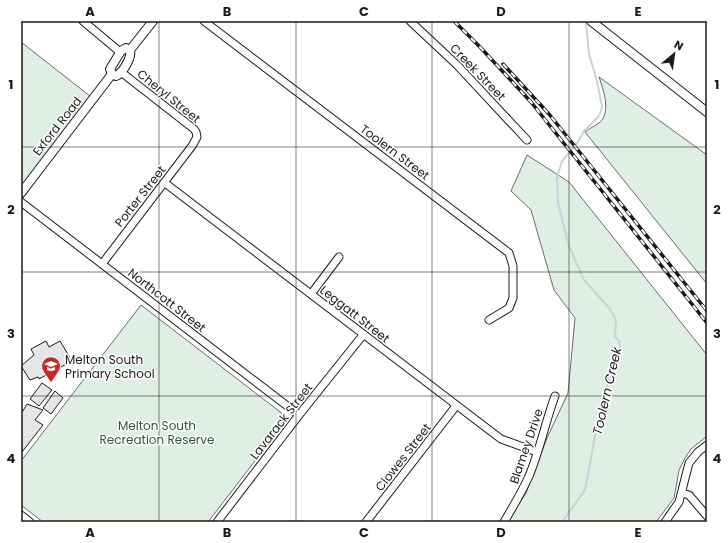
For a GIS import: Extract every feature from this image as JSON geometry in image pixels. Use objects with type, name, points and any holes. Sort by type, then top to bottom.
[{"type":"street","points":[[83,21],[120,52],[124,48],[130,50]]},
{"type":"street","points":[[112,74],[118,75],[121,72],[130,55],[130,50],[153,21]]},
{"type":"street","name":"Toolern Street","points":[[204,21],[509,253],[513,266],[513,298],[509,308],[489,320]]},
{"type":"street","name":"Creek Street","points":[[410,21],[458,65],[527,140]]},
{"type":"street","points":[[591,21],[707,112]]},
{"type":"street","name":"Exford Road","points":[[21,193],[112,74],[110,69],[120,52]]},
{"type":"street","name":"Cheryl Street","points":[[121,72],[194,129],[197,135],[195,141]]},
{"type":"street","name":"Porter Street","points":[[102,264],[165,183],[195,141]]},
{"type":"street","name":"Leggatt Street","points":[[165,183],[501,439],[537,452]]},
{"type":"street","name":"Northcott Street","points":[[21,202],[299,415]]},
{"type":"street","points":[[311,294],[339,257]]},
{"type":"street","name":"Lavarack Street","points":[[217,522],[299,415],[363,335]]},
{"type":"street","name":"Blamey Drive","points":[[504,522],[530,475],[555,396]]},
{"type":"street","name":"Clowes Street","points":[[366,522],[456,406]]},
{"type":"street","points":[[665,522],[675,510],[682,493],[689,463],[693,457],[707,445]]},
{"type":"street","points":[[682,493],[689,495],[707,516]]},
{"type":"street","points":[[21,515],[30,522]]},
{"type":"green space","points":[[21,42],[95,100],[21,201]]},
{"type":"green space","points":[[599,77],[707,155],[707,284],[585,132],[599,123],[603,119],[605,113],[606,107],[603,88]]},
{"type":"green space","points":[[527,155],[569,182],[707,355],[707,436],[691,449],[685,458],[679,470],[674,498],[656,522],[507,522],[526,493],[547,438],[568,393],[575,318],[554,290],[531,210],[511,191]]},
{"type":"green space","name":"Melton South Recreation Reserve","points":[[141,305],[288,418],[208,522],[43,522],[21,505],[21,461]]},
{"type":"building","points":[[46,341],[49,347],[60,341],[72,361],[39,379],[38,377],[30,380],[21,366],[34,355],[31,349]]},
{"type":"building","points":[[42,383],[52,390],[39,406],[30,399]]},
{"type":"building","points":[[55,391],[63,398],[51,414],[43,408]]},
{"type":"building","points":[[27,404],[43,410],[35,420],[43,425],[22,452],[21,414]]},
{"type":"waterway","name":"Toolern Creek","points":[[562,522],[585,490],[596,431],[608,383],[620,347],[619,341],[615,337],[616,320],[610,309],[584,280],[569,246],[558,203],[557,177],[562,161],[578,142],[584,131],[599,116],[602,107],[597,81],[589,54],[586,21]]},
{"type":"railway","points":[[454,21],[531,102],[707,323]]},
{"type":"railway","points":[[503,64],[549,114],[707,311]]},
{"type":"place","name":"Melton South Primary School","points":[[51,383]]}]
